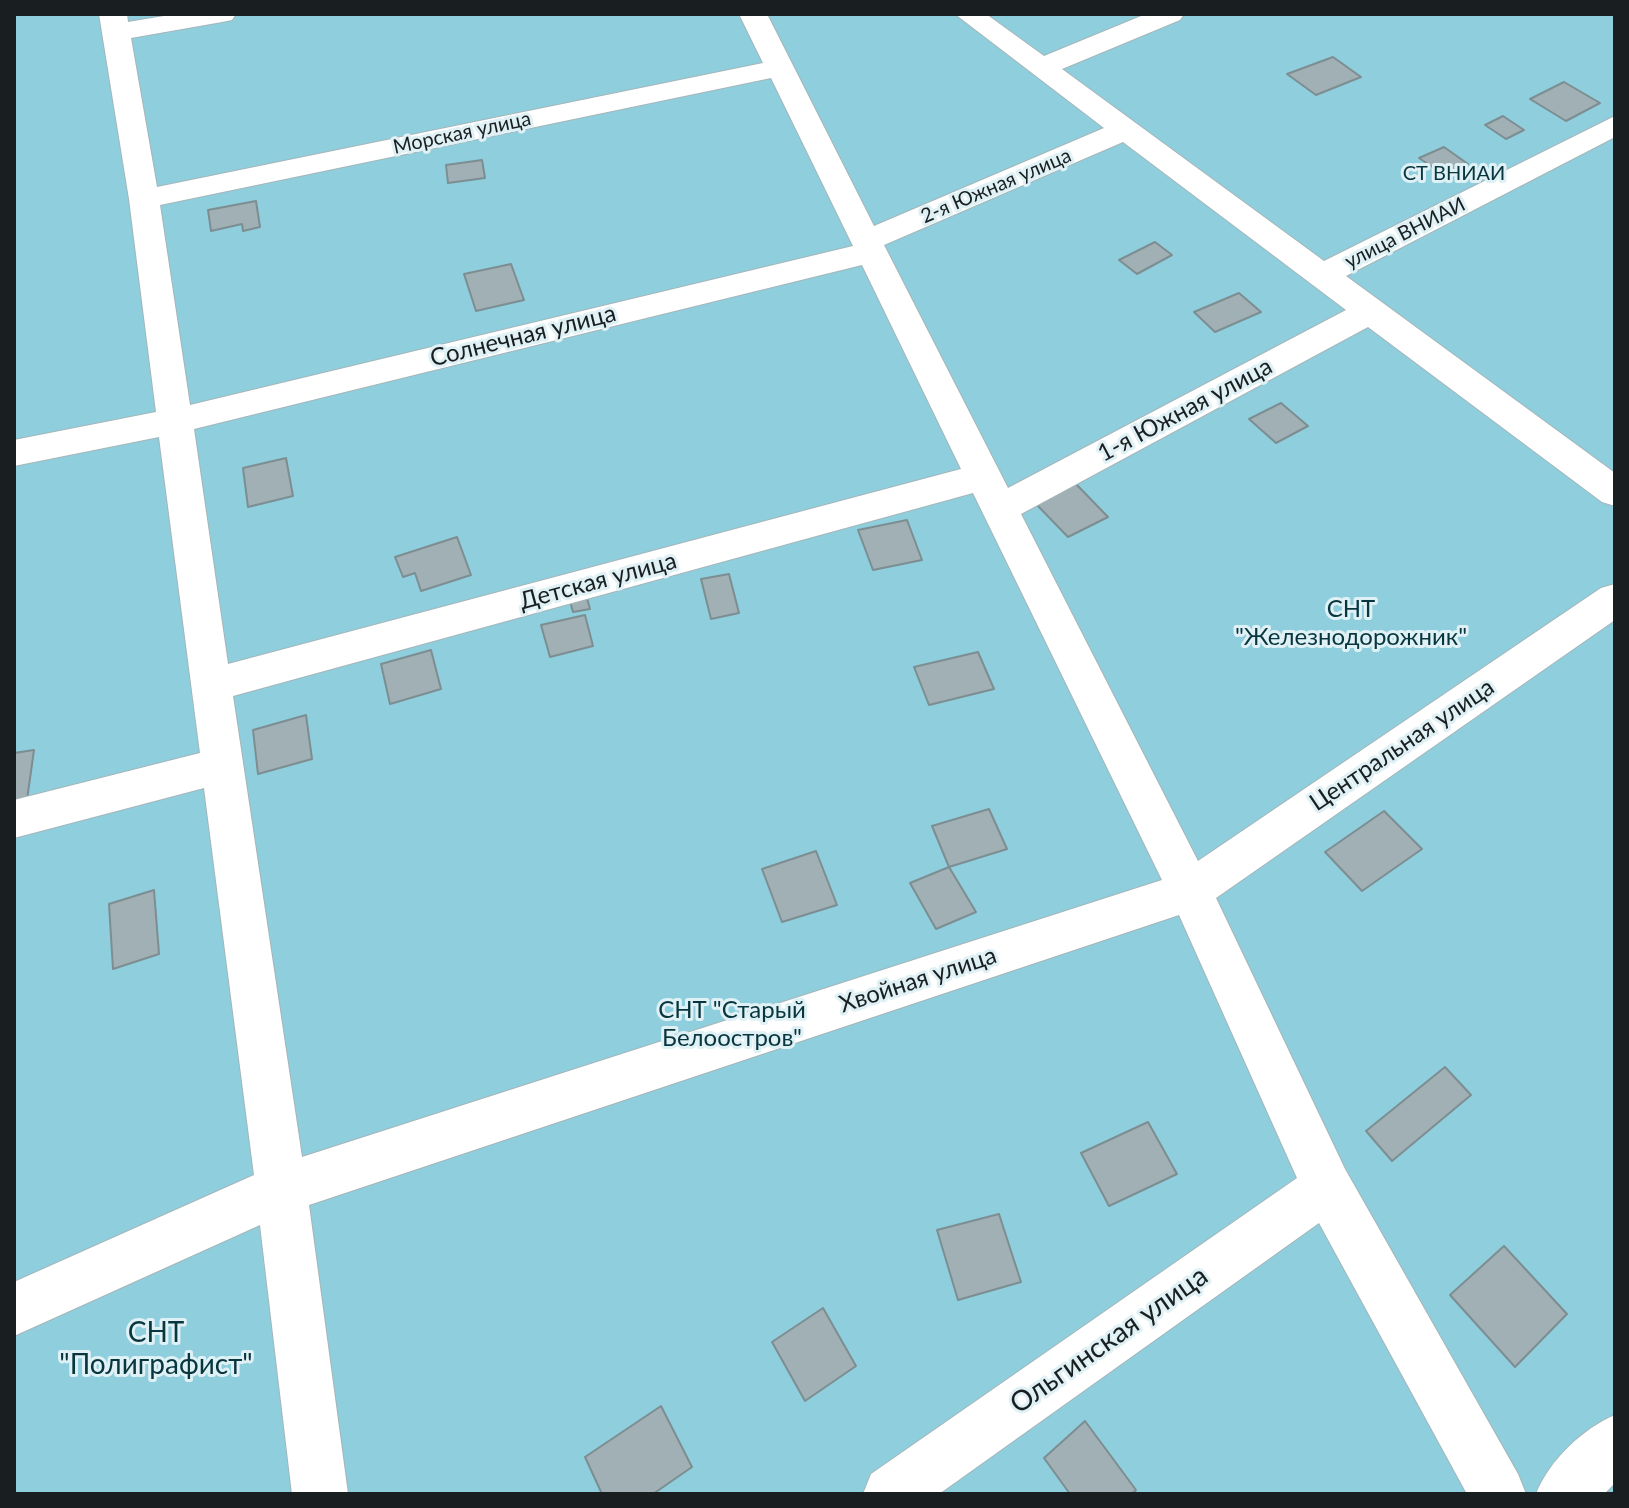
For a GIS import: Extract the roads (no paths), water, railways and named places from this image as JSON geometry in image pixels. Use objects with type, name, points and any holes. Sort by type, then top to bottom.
[{"type":"street","points":[[222,14],[114,23],[144,199],[281,1189],[320,1494]]},
{"type":"street","points":[[753,14],[1190,891],[1327,1187],[1498,1494]]},
{"type":"street","points":[[969,14],[1615,492]]},
{"type":"street","points":[[1042,67],[1170,14]]},
{"type":"street","name":"Морская улица","points":[[144,199],[780,68]]},
{"type":"street","name":"улица ВНИАИ","points":[[1322,275],[1615,125]]},
{"type":"street","name":"2-я Южная улица","points":[[869,247],[1126,130]]},
{"type":"street","name":"Солнечная улица","points":[[14,453],[175,421],[869,247]]},
{"type":"street","name":"1-я Южная улица","points":[[991,493],[1371,311]]},
{"type":"street","name":"Детская улица","points":[[212,685],[991,493]]},
{"type":"street","name":"Центральная улица","points":[[1190,891],[1615,599]]},
{"type":"street","points":[[14,819],[223,765]]},
{"type":"street","name":"Хвойная улица","points":[[14,1309],[281,1189],[1190,891]]},
{"type":"street","name":"Ольгинская улица","points":[[891,1494],[1327,1187]]},
{"type":"street","points":[[1564,1494],[1615,1443]]},
{"type":"park label","name":"СТ ВНИАИ","points":[[1454,174]]},
{"type":"park label","name":"СНТ \"Железнодорожник\"","points":[[1351,623]]},
{"type":"park label","name":"СНТ \"Старый Белоостров\"","points":[[732,1024]]},
{"type":"park label","name":"СНТ \"Полиграфист\"","points":[[156,1349]]}]
